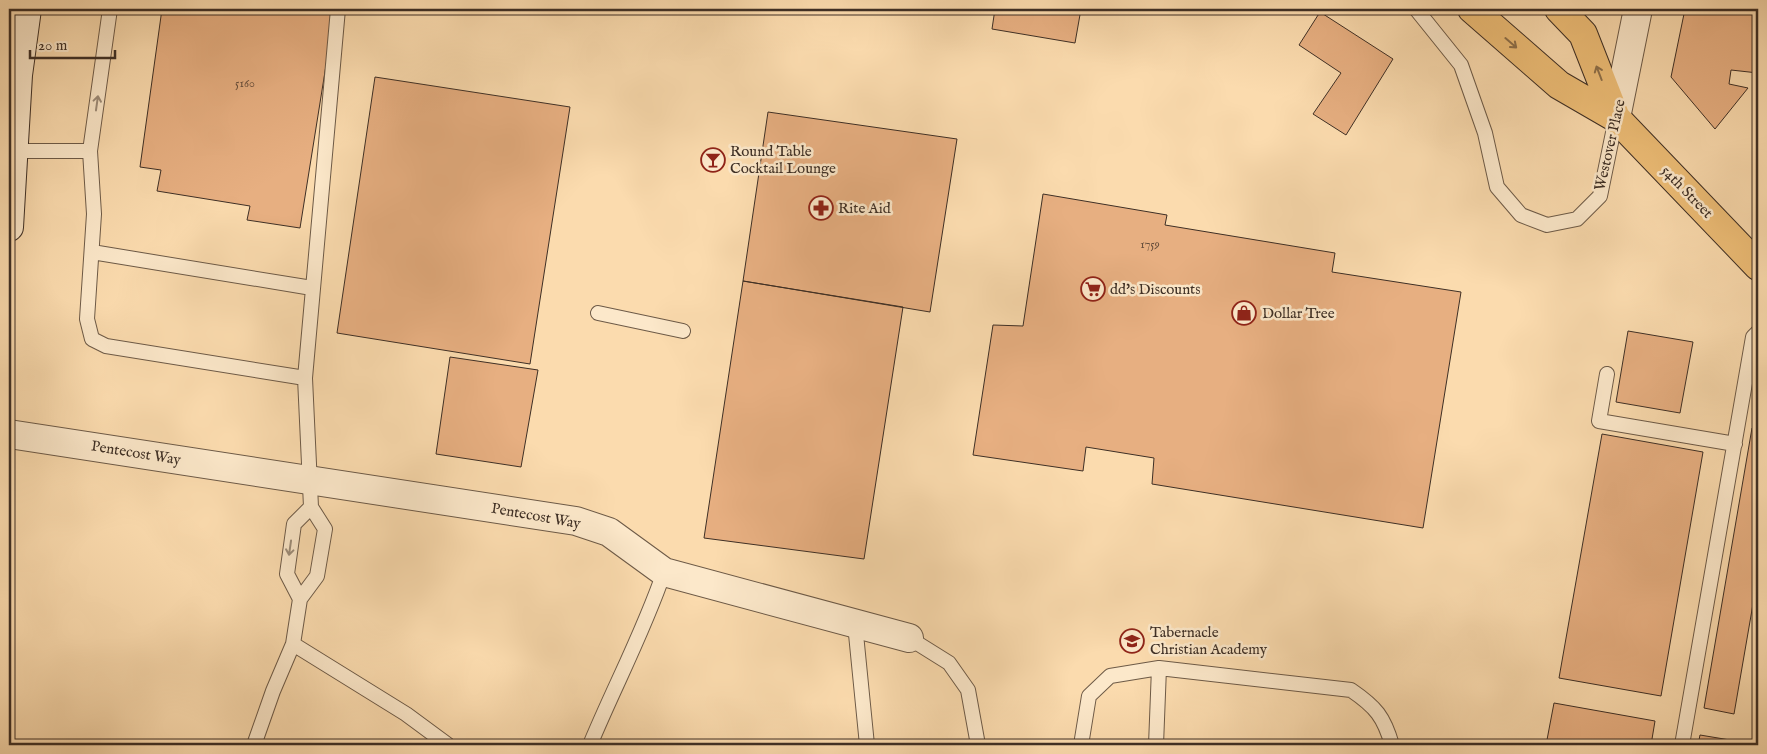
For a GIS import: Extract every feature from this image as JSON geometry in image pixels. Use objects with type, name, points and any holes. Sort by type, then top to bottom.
[{"type":"main road","name":"54th Street","points":[[1472,9],[1559,85],[1616,118],[1758,266]]},
{"type":"main road","name":"54th Street","points":[[1559,9],[1583,34],[1616,118]]},
{"type":"street","points":[[9,227],[18,75],[28,9]]},
{"type":"street","name":"Westover Place","points":[[1616,118],[1638,9]]},
{"type":"street","name":"Pentecost Way","points":[[9,434],[576,520],[609,532],[664,572],[908,638]]},
{"type":"lane","points":[[110,9],[90,151],[94,214],[87,319],[92,339],[106,346],[305,378]]},
{"type":"lane","points":[[254,745],[273,691],[293,644],[300,599],[317,576],[325,529],[311,507],[305,378],[338,9]]},
{"type":"lane","name":"Westover Place","points":[[1416,9],[1461,66],[1485,133],[1497,187],[1521,215],[1547,225],[1577,220],[1600,196],[1616,118]]},
{"type":"lane","points":[[13,151],[90,151]]},
{"type":"lane","points":[[92,252],[312,288]]},
{"type":"lane","points":[[598,313],[683,331]]},
{"type":"lane","points":[[1682,745],[1753,337],[1758,332]]},
{"type":"lane","points":[[1607,374],[1599,421],[1735,444]]},
{"type":"lane","points":[[300,599],[287,574],[294,524],[311,507]]},
{"type":"lane","points":[[590,745],[651,610],[664,572]]},
{"type":"lane","points":[[855,624],[867,745]]},
{"type":"lane","name":"Pentecost Way","points":[[908,638],[949,663],[968,690],[978,745]]},
{"type":"lane","points":[[293,644],[406,714],[448,745]]},
{"type":"lane","points":[[1081,745],[1089,696],[1110,676],[1159,668],[1352,690],[1370,703],[1386,723],[1392,745]]},
{"type":"lane","points":[[1156,745],[1159,668]]},
{"type":"building","points":[[162,9],[335,9],[300,228],[247,220],[250,206],[157,191],[161,170],[140,167]]},
{"type":"building","points":[[995,9],[1081,9],[1075,43],[992,29]]},
{"type":"building","points":[[1685,9],[1758,9],[1758,73],[1731,70],[1729,84],[1748,88],[1715,129],[1671,77]]},
{"type":"building","points":[[1320,12],[1393,59],[1346,135],[1313,114],[1341,73],[1299,45]]},
{"type":"building","points":[[375,77],[570,107],[530,364],[337,333]]},
{"type":"building","name":"Rite Aid","points":[[768,112],[957,139],[930,312],[743,281]]},
{"type":"building","points":[[1043,194],[1167,215],[1165,225],[1335,253],[1332,272],[1461,292],[1423,528],[1152,484],[1154,458],[1086,447],[1083,471],[973,455],[993,325],[1023,326]]},
{"type":"building","points":[[743,281],[903,307],[864,559],[704,538]]},
{"type":"building","points":[[1628,331],[1693,342],[1680,413],[1616,402]]},
{"type":"building","points":[[450,357],[538,370],[521,467],[436,454]]},
{"type":"building","points":[[1752,428],[1758,429],[1758,575],[1734,714],[1704,708]]},
{"type":"building","points":[[1602,434],[1703,452],[1661,696],[1559,678]]},
{"type":"building","points":[[1554,703],[1655,721],[1651,745],[1546,745]]},
{"type":"building","points":[[1700,735],[1730,740],[1729,745],[1698,745]]},
{"type":"place","name":"Round Table Cocktail Lounge","points":[[713,160]]},
{"type":"place","name":"Rite Aid","points":[[821,208]]},
{"type":"place","name":"dd's Discounts","points":[[1093,289]]},
{"type":"place","name":"Dollar Tree","points":[[1244,313]]},
{"type":"place","name":"Tabernacle Christian Academy","points":[[1132,641]]}]
